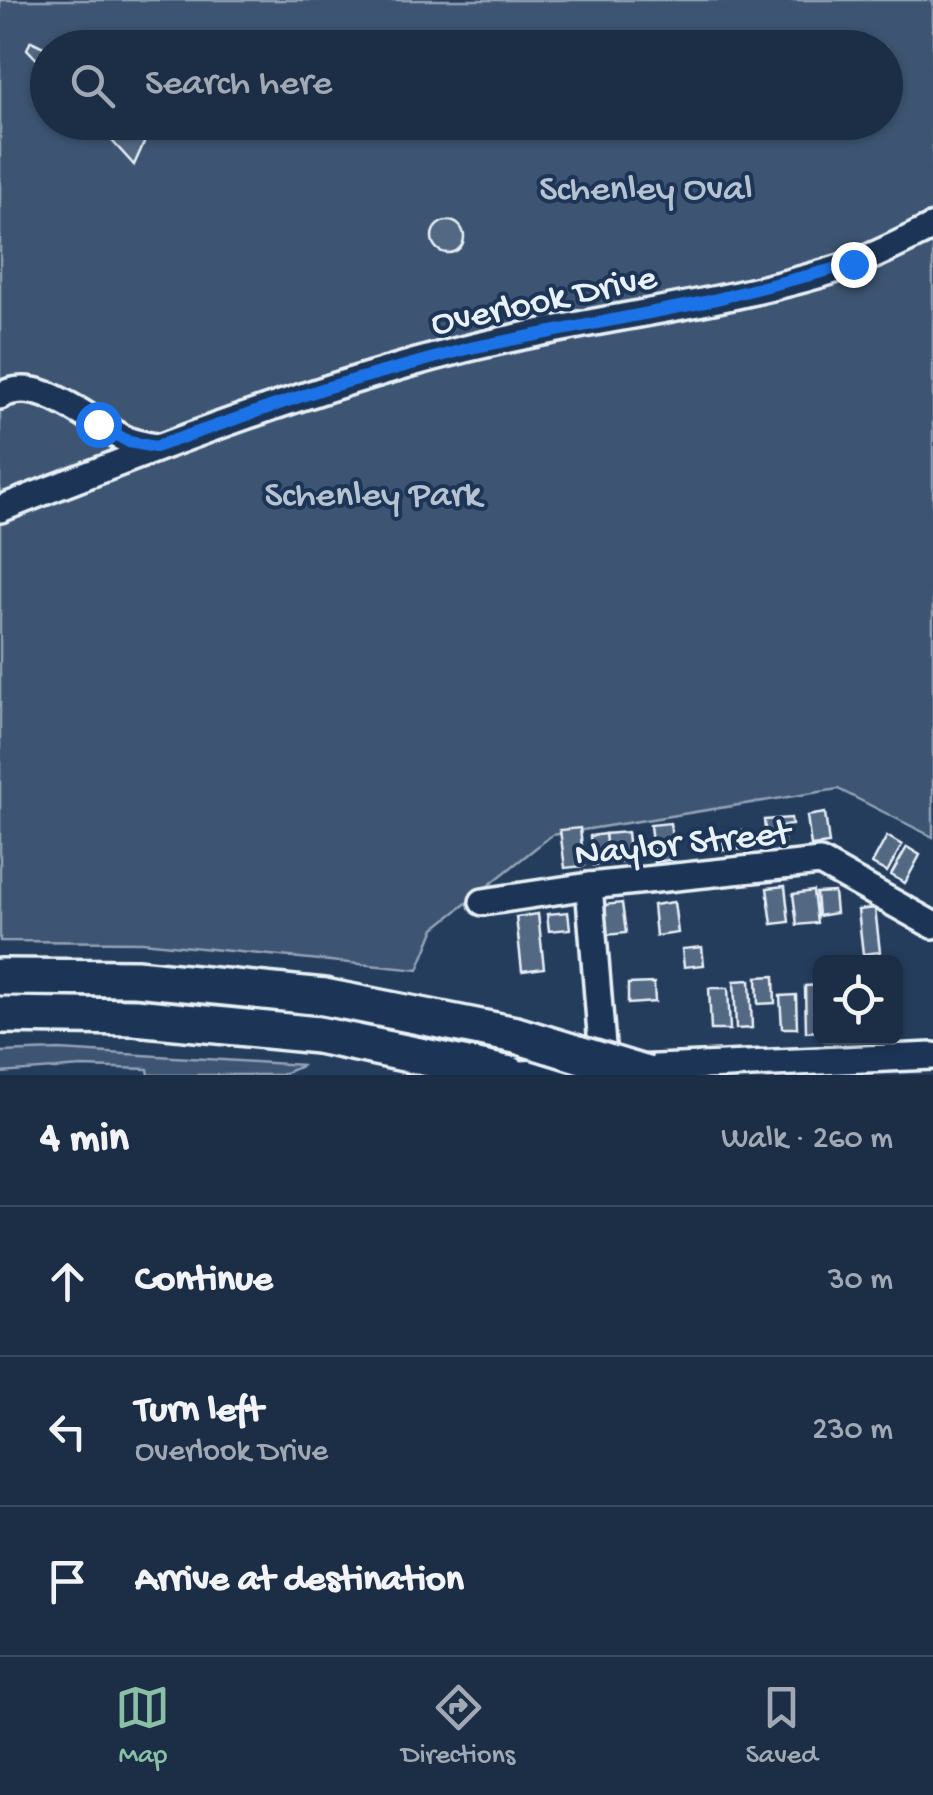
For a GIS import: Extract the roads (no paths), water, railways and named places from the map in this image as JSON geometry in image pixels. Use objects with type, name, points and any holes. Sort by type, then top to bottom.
[{"type":"highway","points":[[0,977],[136,978],[324,997],[516,1035],[647,1075]]},
{"type":"highway","points":[[0,1016],[135,1017],[318,1035],[510,1075]]},
{"type":"street","name":"Overlook Drive","points":[[1,507],[325,388],[470,348],[705,302],[853,264],[933,227]]},
{"type":"street","points":[[0,396],[13,388],[33,391],[63,403],[129,442],[155,447],[175,440]]},
{"type":"street","name":"Naylor Street","points":[[483,902],[589,886],[820,862],[933,925]]},
{"type":"street","points":[[589,886],[604,1070]]},
{"type":"street","points":[[490,1075],[933,1056]]},
{"type":"park label","name":"Schenley Oval","points":[[646,185]]},
{"type":"park label","name":"Schenley Park","points":[[373,491]]}]
